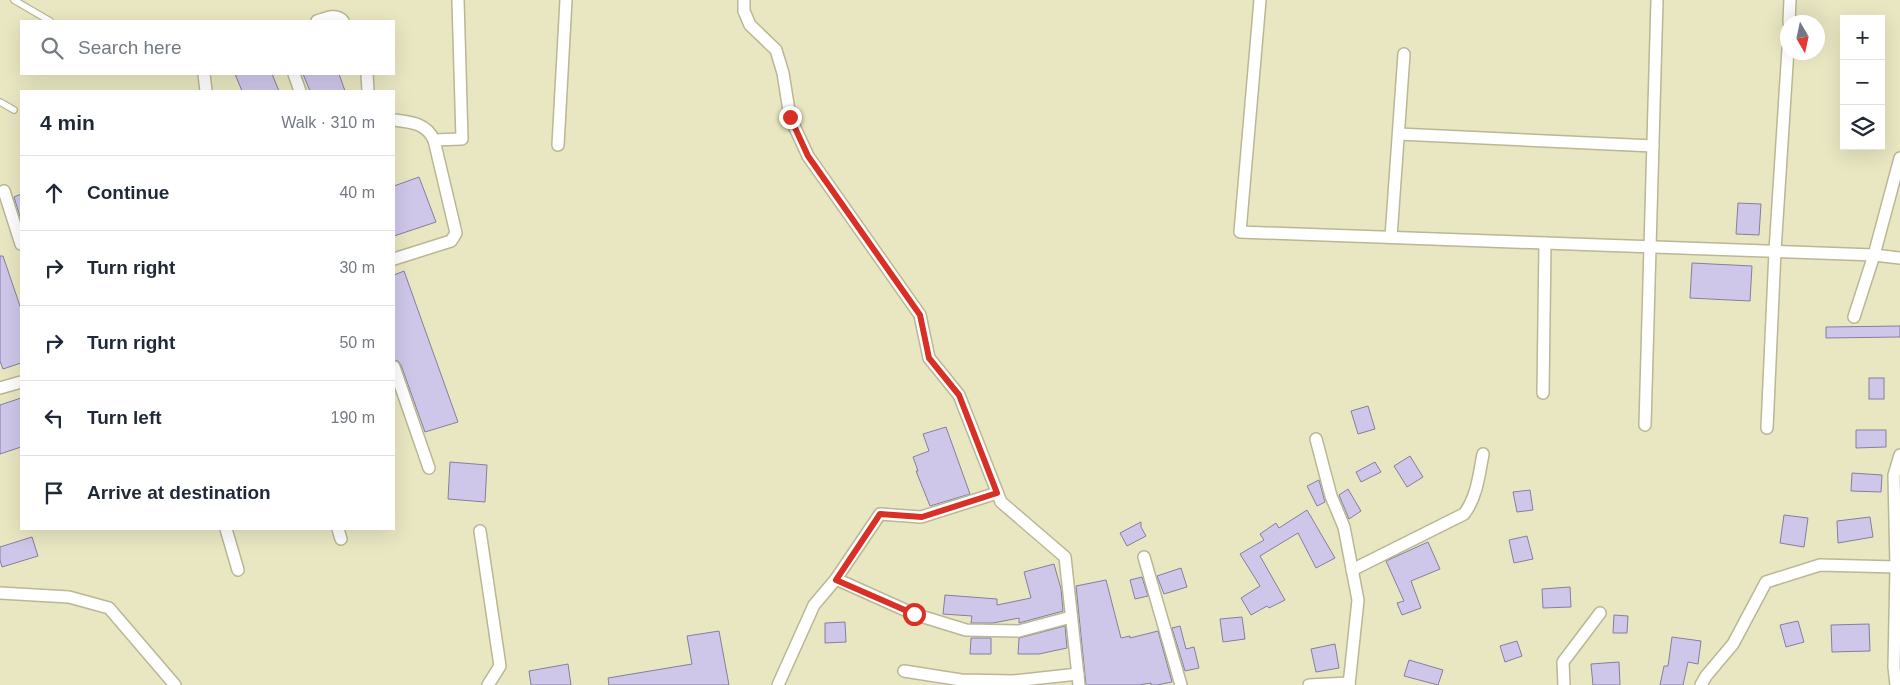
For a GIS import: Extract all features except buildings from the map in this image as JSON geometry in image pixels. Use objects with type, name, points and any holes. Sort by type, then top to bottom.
[{"type":"street","points":[[434,140],[462,139],[458,0]]},
{"type":"street","points":[[558,145],[566,0]]},
{"type":"street","points":[[744,0],[744,11],[750,25],[776,50],[783,73],[790,117],[808,156],[920,315],[929,358],[959,395],[1001,502],[1065,557],[1078,679],[961,680],[904,671]]},
{"type":"street","points":[[1260,0],[1240,232],[1775,251],[1874,255],[1900,258]]},
{"type":"street","points":[[1644,425],[1657,0]]},
{"type":"street","points":[[1789,15],[1790,0]]},
{"type":"street","points":[[322,20],[335,17],[342,20]]},
{"type":"street","points":[[1391,237],[1404,54]]},
{"type":"street","points":[[1768,428],[1775,251],[1787,60]]},
{"type":"street","points":[[204,75],[206,90]]},
{"type":"street","points":[[294,75],[300,90]]},
{"type":"street","points":[[367,75],[368,90]]},
{"type":"street","points":[[395,120],[416,123],[430,131],[434,140],[456,233],[451,241],[395,259]]},
{"type":"street","points":[[1399,134],[1653,146]]},
{"type":"street","points":[[1854,317],[1874,255],[1900,158]]},
{"type":"street","points":[[4,191],[20,241]]},
{"type":"street","points":[[1543,393],[1546,243]]},
{"type":"street","points":[[395,370],[429,468]]},
{"type":"street","points":[[0,388],[20,382]]},
{"type":"street","points":[[1309,685],[1349,684],[1358,600],[1344,528],[1332,496],[1316,439]]},
{"type":"street","points":[[1352,570],[1464,514],[1471,505],[1474,496],[1483,454]]},
{"type":"street","points":[[1896,685],[1894,667],[1896,568],[1894,475],[1900,455]]},
{"type":"street","points":[[778,685],[814,605],[836,580],[880,514],[922,517],[997,493]]},
{"type":"street","points":[[226,530],[238,570]]},
{"type":"street","points":[[480,531],[500,666],[488,685]]},
{"type":"street","points":[[1144,557],[1181,685]]},
{"type":"street","points":[[1700,685],[1733,644],[1766,582],[1820,565],[1896,568]]},
{"type":"street","points":[[836,580],[914,614],[966,630],[1019,631],[1071,617]]},
{"type":"street","points":[[0,593],[69,598],[109,608],[175,685]]},
{"type":"street","points":[[1564,685],[1563,662],[1600,614]]},
{"type":"lane","points":[[14,0],[48,20]]},
{"type":"lane","points":[[0,102],[14,110]]},
{"type":"route","points":[[790,117],[808,156],[920,315],[929,358],[959,395],[997,493],[922,517],[880,514],[836,580],[914,614]]}]
